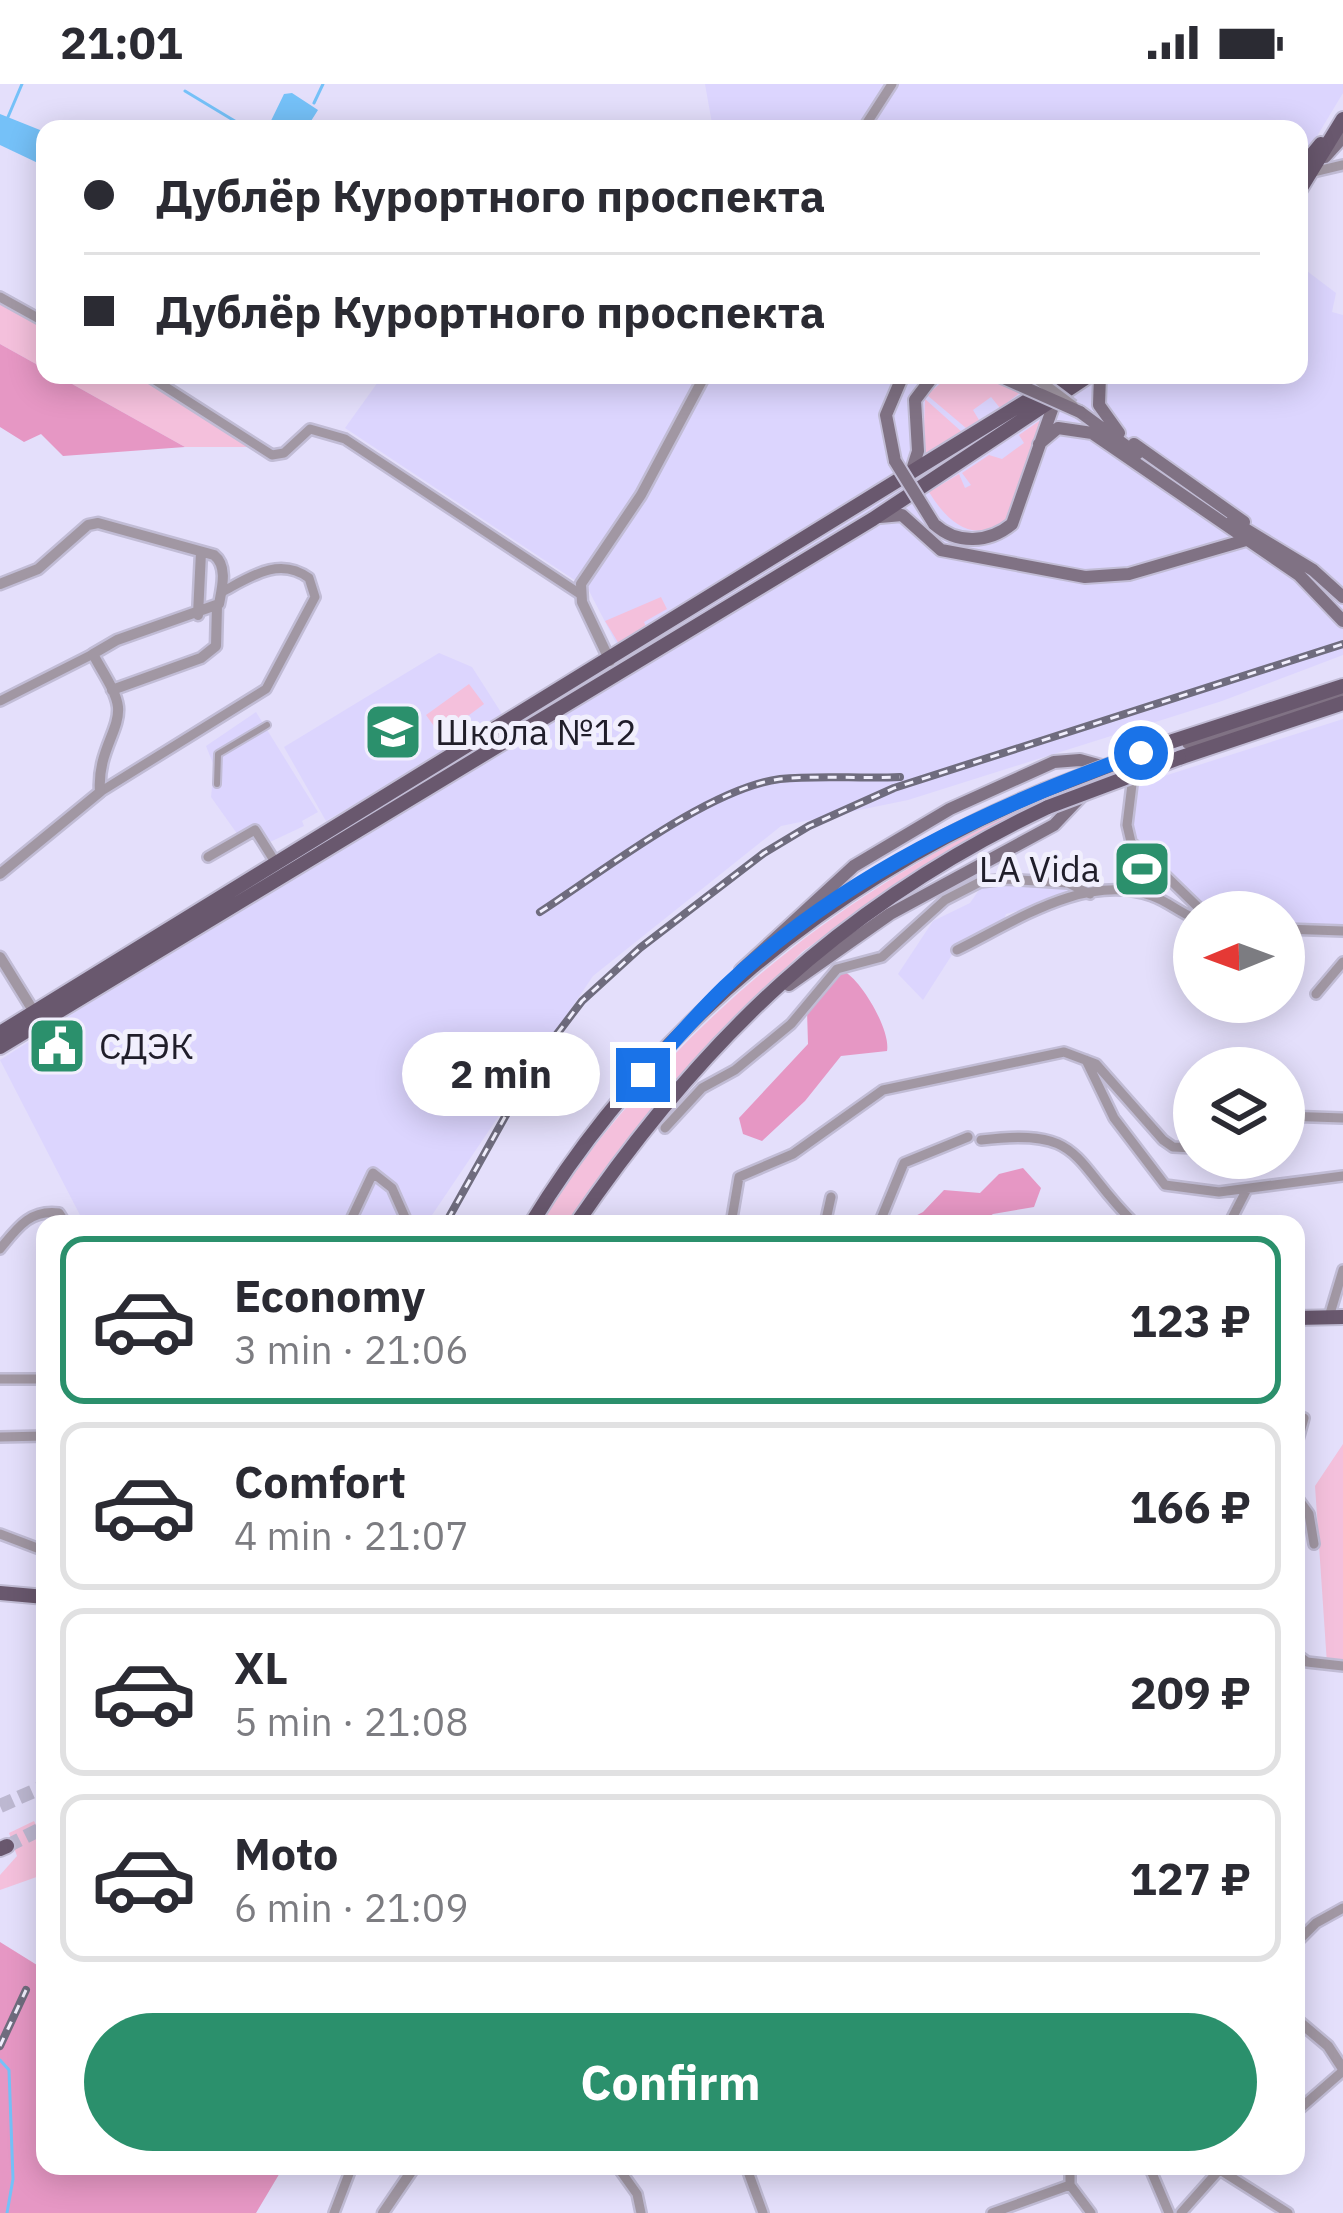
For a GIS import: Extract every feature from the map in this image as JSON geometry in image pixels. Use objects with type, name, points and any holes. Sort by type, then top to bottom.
[{"type":"main road","points":[[1308,172],[1343,118]]},
{"type":"main road","points":[[1308,175],[1343,137]]},
{"type":"main road","points":[[899,384],[887,406],[891,452],[934,524],[947,535],[979,539],[1012,524],[1050,406],[1063,394]]},
{"type":"main road","points":[[905,478],[916,461],[915,400],[927,384]]},
{"type":"main road","points":[[1017,384],[1080,412],[1207,505],[1264,538]]},
{"type":"main road","points":[[0,1047],[37,1017],[277,865],[1055,384]]},
{"type":"main road","points":[[0,1034],[37,1017],[873,519],[1077,384]]},
{"type":"main road","points":[[1100,384],[1099,405],[1119,433]]},
{"type":"main road","points":[[1343,597],[1080,405],[1072,406],[1071,418],[1299,575],[1343,621]]},
{"type":"main road","points":[[1039,444],[1058,428],[1092,433]]},
{"type":"main road","points":[[873,519],[902,515],[948,552],[1101,577],[1246,540]]},
{"type":"main road","points":[[718,1042],[890,914],[1054,825],[1104,771],[1343,695]]},
{"type":"main road","points":[[728,984],[819,913],[917,850],[1042,790],[1343,695]]},
{"type":"main road","points":[[582,1215],[641,1131],[718,1042],[855,919],[952,855],[1048,807],[1343,695]]},
{"type":"main road","points":[[537,1215],[597,1131],[728,984],[854,866],[933,818],[1054,763],[1080,760],[1104,771]]},
{"type":"main road","points":[[1305,1318],[1336,1317]]},
{"type":"main road","points":[[0,1593],[36,1596]]},
{"type":"street","points":[[869,120],[892,84]]},
{"type":"street","points":[[1308,178],[1343,165]]},
{"type":"street","points":[[0,298],[36,317]]},
{"type":"street","points":[[161,384],[272,455],[284,453],[310,429],[345,439],[580,594],[610,661]]},
{"type":"street","points":[[580,594],[595,557],[641,495],[700,384]]},
{"type":"street","points":[[1044,384],[1080,412]]},
{"type":"street","points":[[0,584],[38,569],[93,523],[219,559],[216,646],[201,658],[112,690]]},
{"type":"street","points":[[198,615],[201,552]]},
{"type":"street","points":[[0,701],[117,640],[198,615],[220,592],[271,568],[289,567],[309,578],[315,597],[266,689],[100,792],[0,874]]},
{"type":"street","points":[[93,654],[112,690],[117,718],[98,766],[100,792]]},
{"type":"street","points":[[218,784],[218,754],[267,725]]},
{"type":"street","points":[[1135,760],[1127,825],[1131,842],[1181,891]]},
{"type":"street","points":[[208,857],[255,830],[277,865]]},
{"type":"street","points":[[665,1128],[703,1088],[735,1070],[791,1024],[837,969],[882,957],[945,900],[980,882],[1006,879],[1068,883],[1090,894]]},
{"type":"street","points":[[957,950],[1015,915],[1090,894],[1150,894],[1173,907]]},
{"type":"street","points":[[1305,930],[1343,931]]},
{"type":"street","points":[[0,957],[37,1017]]},
{"type":"street","points":[[1316,994],[1341,966]]},
{"type":"street","points":[[733,1215],[739,1177],[793,1154],[877,1092],[1037,1055],[1064,1052],[1086,1060],[1173,1146]]},
{"type":"street","points":[[1086,1060],[1109,1110],[1157,1180],[1197,1192],[1343,1176]]},
{"type":"street","points":[[1305,1117],[1343,1118]]},
{"type":"street","points":[[981,1140],[1030,1135],[1054,1140],[1086,1167],[1127,1215]]},
{"type":"street","points":[[883,1215],[904,1163],[923,1151],[968,1137]]},
{"type":"street","points":[[354,1215],[374,1173],[392,1188],[404,1215]]},
{"type":"street","points":[[1234,1215],[1247,1189]]},
{"type":"street","points":[[827,1215],[831,1197]]},
{"type":"street","points":[[0,1249],[21,1224],[36,1215]]},
{"type":"street","points":[[1336,1317],[1343,1270]]},
{"type":"street","points":[[0,1379],[36,1378]]},
{"type":"street","points":[[0,1437],[36,1436]]},
{"type":"street","points":[[1305,1508],[1314,1544]]},
{"type":"street","points":[[0,1534],[36,1548]]},
{"type":"street","points":[[1305,1661],[1343,1666]]},
{"type":"street","points":[[1305,1934],[1343,1908]]},
{"type":"street","points":[[1305,2027],[1328,2046],[1343,2070],[1305,2104]]},
{"type":"street","points":[[334,2213],[349,2175]]},
{"type":"street","points":[[383,2213],[409,2175]]},
{"type":"street","points":[[623,2175],[637,2194],[641,2213]]},
{"type":"street","points":[[749,2175],[763,2213]]},
{"type":"street","points":[[1070,2175],[1070,2185],[1091,2213]]},
{"type":"street","points":[[1153,2175],[1169,2213]]},
{"type":"street","points":[[1180,2213],[1215,2175]]},
{"type":"street","points":[[1231,2175],[1288,2213]]},
{"type":"street","points":[[992,2213],[1070,2185]]},
{"type":"shaded area","points":[[705,84],[1343,84],[1343,93],[1308,151],[1308,120],[711,120]]},
{"type":"shaded area","points":[[1308,272],[1336,293],[1332,312],[1343,315],[1343,655],[1222,701],[908,800],[781,826],[593,976],[432,1215],[80,1215],[0,1060],[626,662],[588,589],[345,428],[377,384],[1308,384]]},
{"type":"shaded area","points":[[0,291],[36,310],[36,364],[0,344]]},
{"type":"shaded area","points":[[0,344],[36,364],[36,384],[72,384],[185,447],[63,456],[41,434],[24,442],[0,427]]},
{"type":"shaded area","points":[[72,384],[172,384],[269,447],[185,447]]},
{"type":"shaded area","points":[[940,384],[1025,389],[1000,408],[991,397],[973,410],[979,420],[966,428],[927,395]]},
{"type":"shaded area","points":[[925,399],[962,432],[923,462]]},
{"type":"shaded area","points":[[1042,419],[1011,515],[987,530],[975,530],[945,514],[929,492],[959,474],[965,488],[971,485],[962,473],[989,455],[1002,459],[1024,443],[1019,435]]},
{"type":"shaded area","points":[[661,597],[667,609],[644,622],[647,629],[619,644],[605,621]]},
{"type":"shaded area","name":"Школа №12","points":[[439,653],[472,667],[504,717],[326,821],[284,747]]},
{"type":"shaded area","points":[[469,684],[484,704],[441,736],[426,715]]},
{"type":"shaded area","points":[[256,712],[318,812],[302,821],[304,826],[270,842],[258,828],[238,835],[211,797],[214,766],[206,746]]},
{"type":"shaded area","points":[[1343,719],[1343,930],[1305,929],[1305,891],[1184,891],[1132,842],[1129,826],[1136,785]]},
{"type":"shaded area","points":[[1049,795],[917,869],[802,952],[662,1095],[574,1215],[543,1215],[646,1085],[763,972],[896,876]]},
{"type":"shaded area","points":[[1004,878],[1076,882],[1075,896],[1006,914],[1003,923],[957,947],[923,1000],[898,974],[933,921],[970,903],[983,884]]},
{"type":"shaded area","points":[[843,971],[872,1005],[884,1030],[887,1051],[841,1056],[805,1101],[762,1141],[743,1134],[739,1118],[808,1044],[807,1010]]},
{"type":"shaded area","points":[[1023,1168],[1041,1188],[1034,1207],[992,1215],[917,1215],[944,1190],[980,1193],[999,1174]]},
{"type":"shaded area","points":[[1343,1444],[1343,1665],[1327,1664],[1315,1486]]},
{"type":"shaded area","points":[[34,1821],[36,1877],[0,1890],[0,1875],[17,1856],[9,1833]]},
{"type":"shaded area","points":[[0,1942],[36,1964],[36,2175],[279,2175],[256,2213],[0,2213]]},
{"type":"water","points":[[292,93],[318,110],[312,120],[271,120],[284,94]]},
{"type":"water","points":[[0,114],[36,128],[36,162],[0,145]]},
{"type":"waterway","points":[[8,117],[22,84]]},
{"type":"waterway","points":[[314,103],[323,84]]},
{"type":"waterway","points":[[185,91],[233,120]]},
{"type":"waterway","points":[[0,2060],[9,2070],[13,2179],[7,2213]]},
{"type":"tunnel","points":[[0,1806],[36,1790]]},
{"type":"tunnel","points":[[7,1846],[36,1832]]},
{"type":"railway","points":[[450,1215],[535,1063],[582,1001],[640,948],[764,853],[809,826],[894,788],[1343,644]]},
{"type":"railway","points":[[540,912],[689,814],[752,786],[795,778],[900,777]]},
{"type":"railway","points":[[0,2046],[26,1990]]},
{"type":"place","name":"Школа №12","points":[[393,732]]},
{"type":"place","name":"LA Vida","points":[[1142,869]]},
{"type":"place","name":"СДЭК","points":[[57,1046]]},
{"type":"route","points":[[643,1075],[728,984],[866,882],[956,829],[1141,753]]}]
